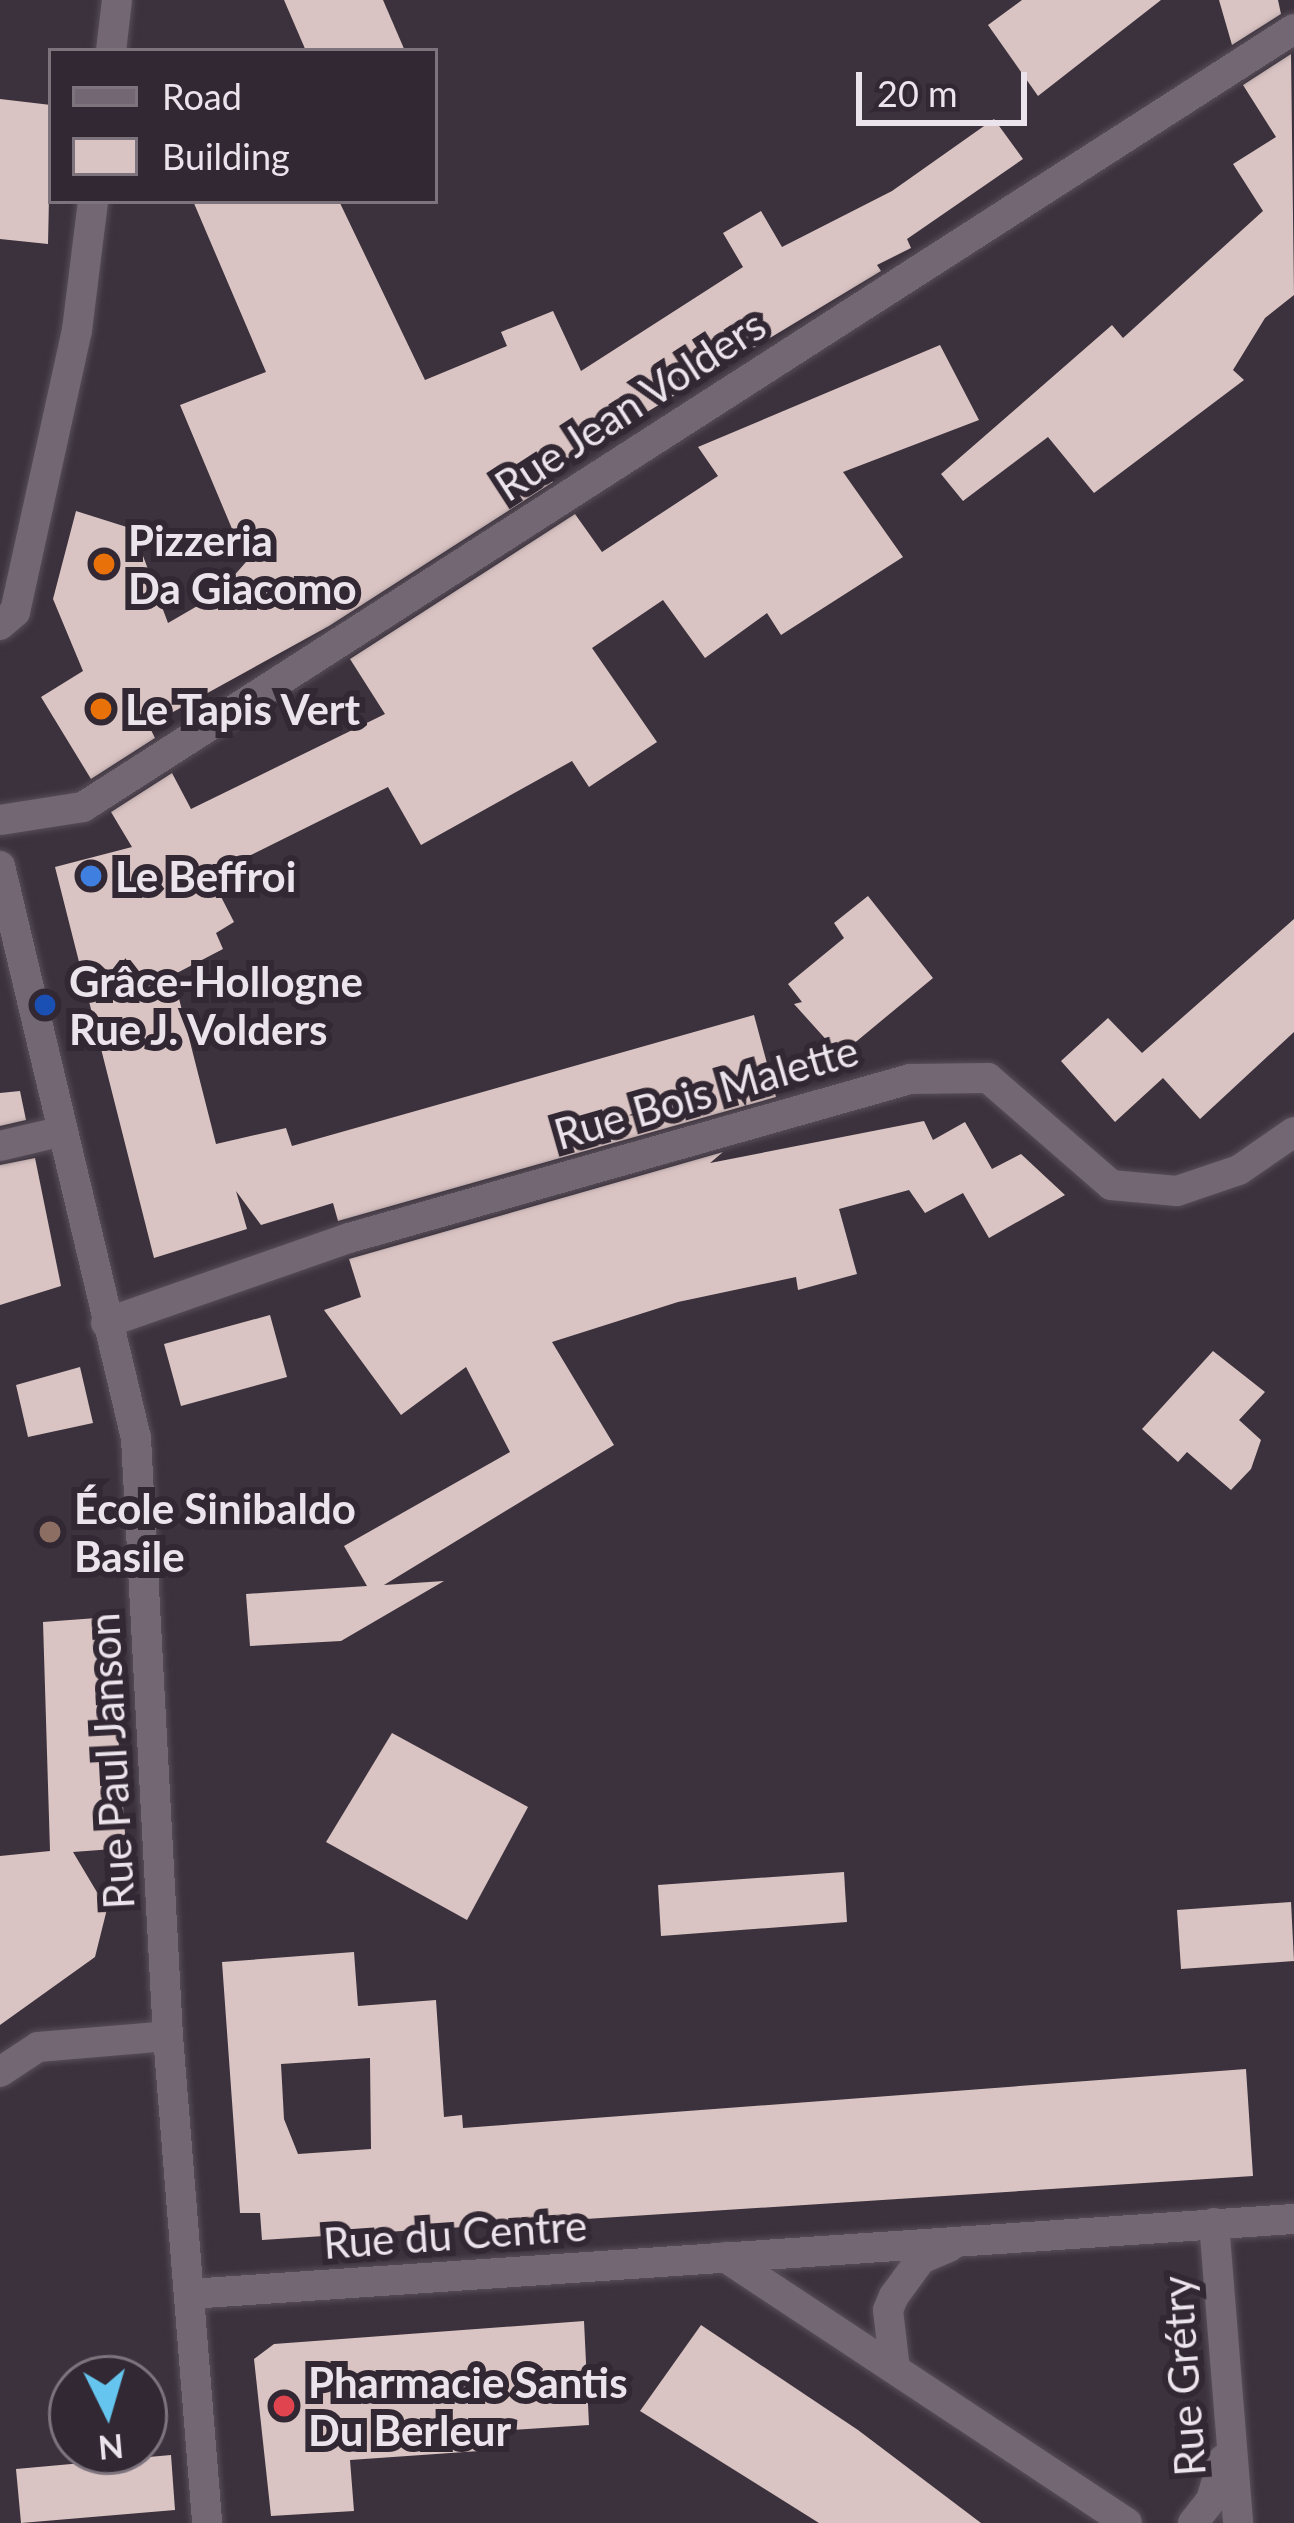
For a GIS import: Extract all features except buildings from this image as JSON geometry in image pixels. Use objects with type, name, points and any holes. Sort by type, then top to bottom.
[{"type":"street","points":[[111,48],[117,0]]},
{"type":"street","name":"Rue Jean Volders","points":[[0,820],[83,807],[1294,29]]},
{"type":"street","points":[[0,626],[15,612],[77,329],[93,204]]},
{"type":"street","name":"Rue Paul Janson","points":[[0,866],[59,1132],[136,1438],[168,2036],[207,2523]]},
{"type":"street","name":"Rue Bois Malette","points":[[106,1322],[349,1238],[910,1079],[988,1078],[1112,1185],[1177,1191],[1239,1170],[1294,1132]]},
{"type":"street","points":[[0,1146],[59,1132]]},
{"type":"street","points":[[0,2072],[38,2047],[168,2036]]},
{"type":"street","name":"Rue du Centre","points":[[190,2294],[1294,2219]]},
{"type":"street","name":"Rue Grétry","points":[[1214,2223],[1226,2434],[1238,2523]]},
{"type":"street","name":"Rue du Centre","points":[[896,2369],[889,2310],[904,2277],[921,2259],[966,2240]]},
{"type":"street","points":[[725,2257],[1127,2522]]},
{"type":"street","points":[[1192,2523],[1211,2500],[1226,2434]]},
{"type":"place","name":"Pizzeria Da Giacomo","points":[[104,564]]},
{"type":"place","name":"Le Tapis Vert","points":[[101,709]]},
{"type":"place","name":"Le Beffroi","points":[[91,876]]},
{"type":"place","name":"Grâce-Hollogne Rue J. Volders","points":[[45,1005]]},
{"type":"place","name":"École Sinibaldo Basile","points":[[50,1532]]},
{"type":"place","name":"Pharmacie Santis Du Berleur","points":[[284,2406]]}]
